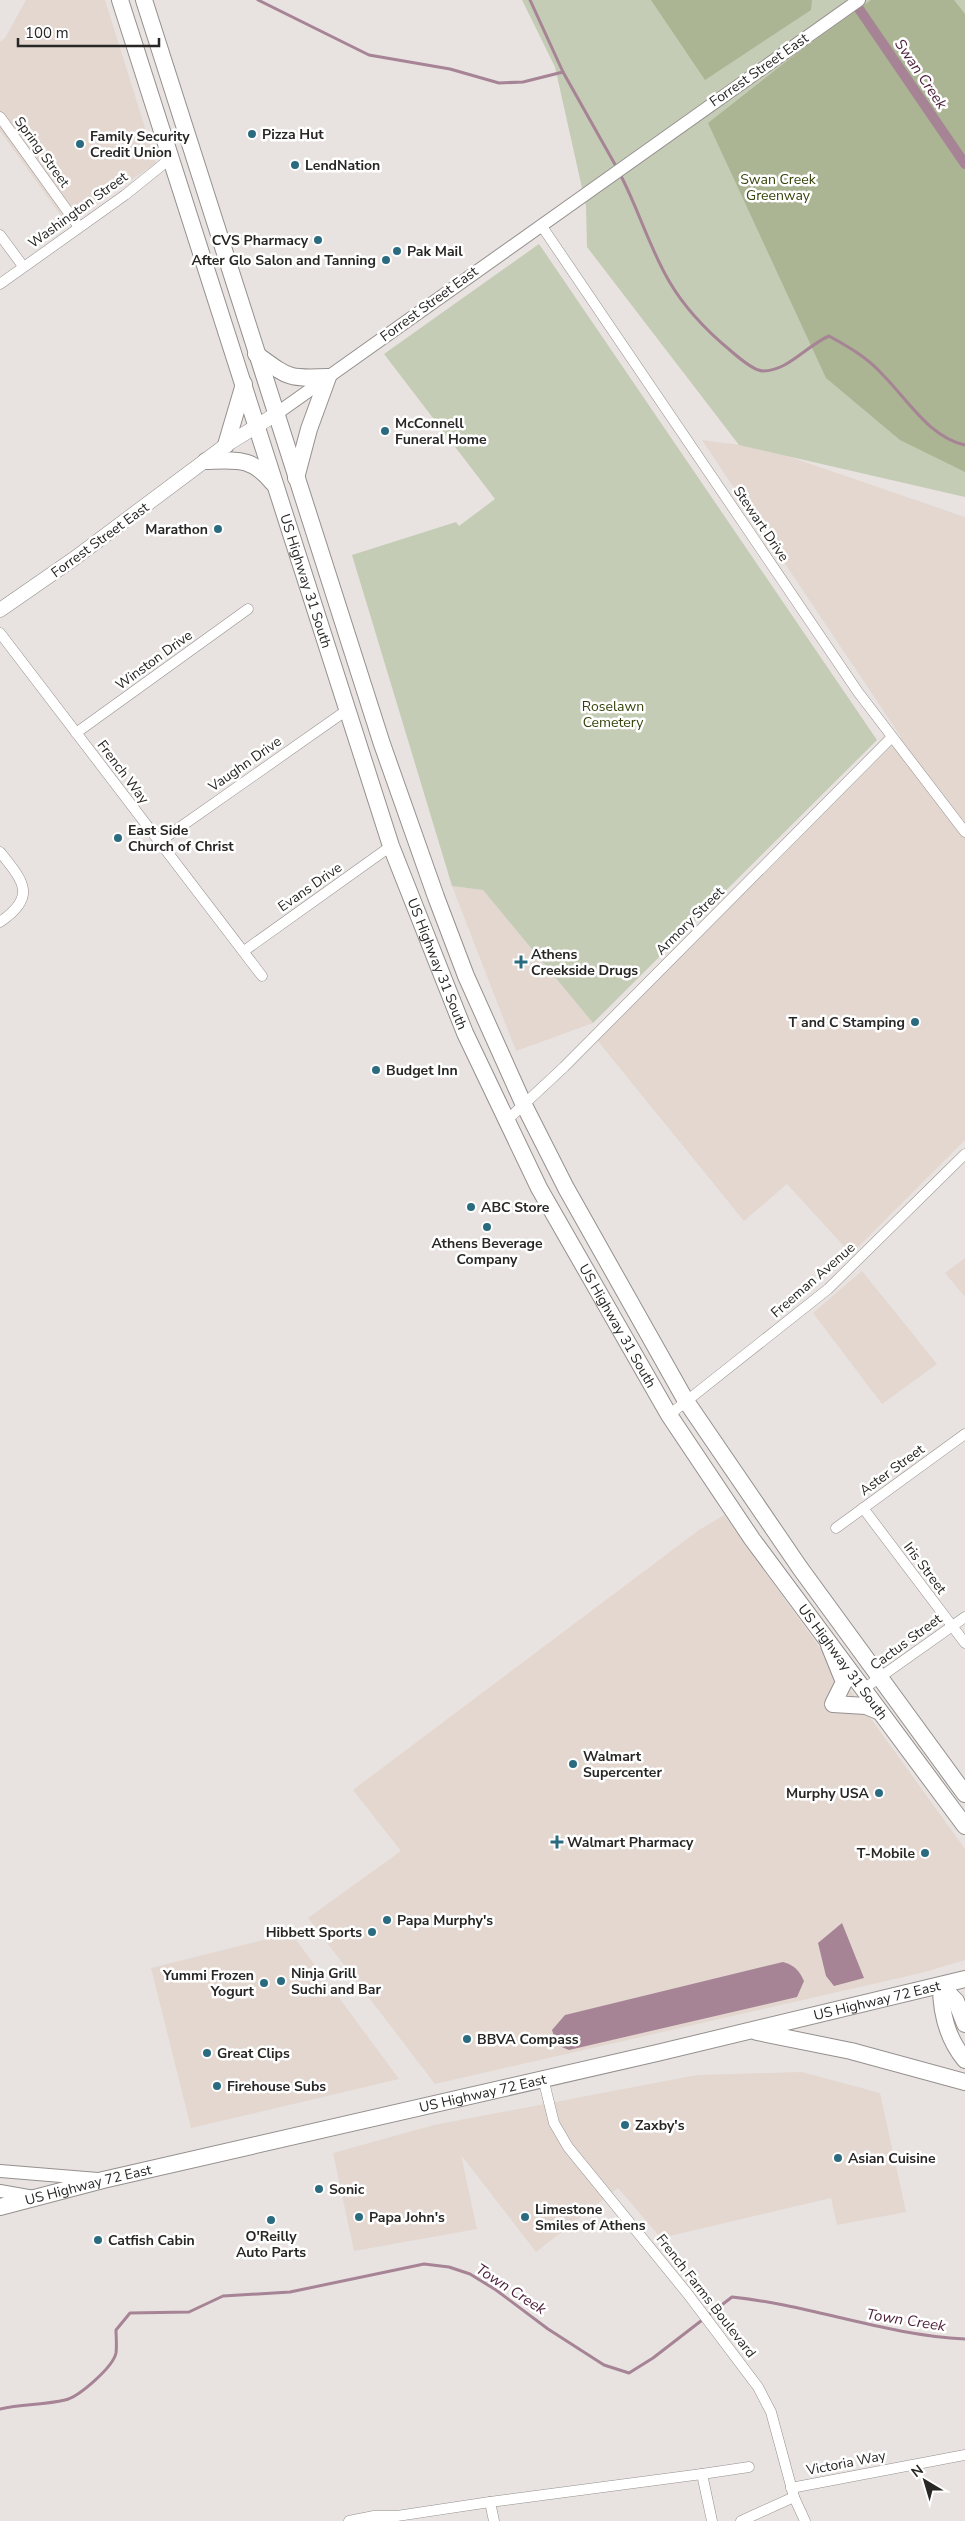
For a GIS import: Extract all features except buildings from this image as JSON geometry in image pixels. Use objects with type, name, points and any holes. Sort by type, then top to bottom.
[{"type":"main road","name":"US Highway 31 South","points":[[120,0],[391,846],[440,974],[506,1121],[539,1188],[669,1414],[752,1539],[862,1690],[965,1826]]},
{"type":"main road","name":"US Highway 31 South","points":[[144,0],[382,744],[466,976],[523,1103],[562,1182],[686,1401],[800,1568],[965,1794]]},
{"type":"main road","points":[[256,354],[285,375],[297,379],[328,377],[309,429],[296,478]]},
{"type":"main road","points":[[226,444],[244,384]]},
{"type":"main road","name":"Forrest Street East","points":[[0,610],[206,461],[226,444],[276,414]]},
{"type":"main road","points":[[206,461],[239,460],[251,463],[263,470],[275,485]]},
{"type":"main road","points":[[829,1645],[844,1682],[833,1704],[866,1706],[878,1711]]},
{"type":"main road","name":"US Highway 72 East","points":[[0,2207],[103,2180],[965,1979]]},
{"type":"main road","points":[[941,1986],[956,2001],[965,2024]]},
{"type":"main road","points":[[941,1986],[941,2002],[946,2026],[954,2045],[965,2060]]},
{"type":"main road","points":[[750,2030],[850,2051],[965,2082]]},
{"type":"street","name":"Forrest Street East","points":[[276,414],[859,0]]},
{"type":"street","name":"Spring Street","points":[[0,117],[79,227]]},
{"type":"street","name":"Washington Street","points":[[0,284],[171,158]]},
{"type":"street","name":"Stewart Drive","points":[[541,225],[853,684],[965,832]]},
{"type":"street","points":[[0,235],[23,266]]},
{"type":"street","name":"Winston Drive","points":[[76,733],[248,609]]},
{"type":"street","name":"French Way","points":[[0,633],[262,976]]},
{"type":"street","name":"Vaughn Drive","points":[[159,842],[347,710]]},
{"type":"street","name":"Armory Street","points":[[506,1121],[571,1060],[892,737]]},
{"type":"street","name":"Evans Drive","points":[[244,951],[391,846]]},
{"type":"street","points":[[0,852],[20,880],[24,892],[22,903],[0,922]]},
{"type":"street","name":"Freeman Avenue","points":[[669,1414],[828,1289],[965,1154]]},
{"type":"street","name":"Aster Street","points":[[836,1528],[965,1434]]},
{"type":"street","name":"Iris Street","points":[[863,1508],[965,1643]]},
{"type":"street","name":"Cactus Street","points":[[862,1690],[965,1617]]},
{"type":"street","name":"French Farms Boulevard","points":[[543,2078],[554,2123],[568,2147],[687,2292],[758,2387],[771,2412],[792,2492],[805,2521]]},
{"type":"street","points":[[0,2171],[103,2180]]},
{"type":"street","points":[[0,2191],[37,2198]]},
{"type":"street","name":"Victoria Way","points":[[741,2521],[792,2492],[965,2455]]},
{"type":"street","points":[[348,2521],[374,2516],[398,2516],[749,2467]]},
{"type":"street","points":[[702,2474],[712,2521]]},
{"type":"street","points":[[490,2502],[494,2521]]},
{"type":"shaded area","points":[[26,0],[105,0],[156,163],[67,224],[0,131],[0,42],[5,38]]},
{"type":"shaded area","points":[[702,440],[764,448],[965,517],[965,1140],[851,1254],[787,1184],[744,1221],[597,1040],[901,737]]},
{"type":"shaded area","points":[[452,886],[483,890],[593,1023],[516,1051]]},
{"type":"shaded area","points":[[965,1258],[965,1297],[945,1273]]},
{"type":"shaded area","points":[[862,1271],[937,1364],[882,1404],[813,1313]]},
{"type":"shaded area","points":[[724,1515],[965,1849],[965,1960],[921,1973],[435,2084],[308,1918],[401,1851],[353,1790],[699,1530]]},
{"type":"shaded area","points":[[842,1923],[864,1978],[834,1986],[826,1976],[818,1943]]},
{"type":"shaded area","points":[[291,1933],[399,2079],[191,2128],[151,1968]]},
{"type":"shaded area","points":[[783,1962],[796,1968],[804,1981],[797,1997],[569,2050],[557,2045],[552,2030],[565,2015]]},
{"type":"shaded area","points":[[802,2072],[880,2093],[906,2212],[837,2225],[831,2198],[661,2238],[618,2188],[536,2252],[461,2155],[477,2229],[354,2251],[333,2153],[434,2125],[697,2075]]},
{"type":"green space","name":"Swan Creek Greenway","points":[[522,0],[965,0],[965,497],[739,445],[587,247],[586,206],[555,67]]},
{"type":"green space","points":[[651,0],[812,0],[811,10],[705,80]]},
{"type":"green space","points":[[871,0],[954,0],[965,14],[965,472],[900,440],[826,378],[708,123],[797,53]]},
{"type":"green space","name":"Roselawn Cemetery","points":[[539,244],[877,740],[593,1023],[483,890],[452,886],[352,555],[456,522],[459,526],[495,499],[384,354]]},
{"type":"waterway","points":[[258,0],[369,55],[450,69],[499,83],[523,82],[563,72]]},
{"type":"waterway","points":[[530,0],[563,72],[617,168]]},
{"type":"waterway","name":"Swan Creek","points":[[853,0],[965,164]]},
{"type":"waterway","points":[[620,174],[655,255],[675,291],[705,327],[742,360],[759,370],[772,370],[789,363],[829,336],[871,363],[930,426],[952,441],[965,445]]},
{"type":"waterway","name":"Town Creek","points":[[0,2409],[65,2400],[86,2388],[114,2359],[116,2353],[116,2330],[130,2313],[189,2312],[223,2296],[290,2292],[424,2264],[449,2267],[470,2274],[496,2290],[548,2329],[604,2365],[629,2373],[653,2358],[732,2297],[790,2306],[906,2332],[965,2339]]},
{"type":"place","name":"Pizza Hut","points":[[252,134]]},
{"type":"place","name":"Family Security Credit Union","points":[[80,144]]},
{"type":"place","name":"LendNation","points":[[295,165]]},
{"type":"place","name":"CVS Pharmacy","points":[[318,240]]},
{"type":"place","name":"Pak Mail","points":[[397,251]]},
{"type":"place","name":"After Glo Salon and Tanning","points":[[386,260]]},
{"type":"place","name":"McConnell Funeral Home","points":[[385,431]]},
{"type":"place","name":"Marathon","points":[[218,529]]},
{"type":"place","name":"East Side Church of Christ","points":[[118,838]]},
{"type":"place","name":"Athens Creekside Drugs","points":[[521,962]]},
{"type":"place","name":"T and C Stamping","points":[[915,1022]]},
{"type":"place","name":"Budget Inn","points":[[376,1070]]},
{"type":"place","name":"ABC Store","points":[[471,1207]]},
{"type":"place","name":"Athens Beverage Company","points":[[487,1227]]},
{"type":"place","name":"Walmart Supercenter","points":[[573,1764]]},
{"type":"place","name":"Murphy USA","points":[[879,1793]]},
{"type":"place","name":"Walmart Pharmacy","points":[[557,1842]]},
{"type":"place","name":"T-Mobile","points":[[925,1853]]},
{"type":"place","name":"Papa Murphy's","points":[[387,1920]]},
{"type":"place","name":"Hibbett Sports","points":[[372,1932]]},
{"type":"place","name":"Ninja Grill Suchi and Bar","points":[[281,1981]]},
{"type":"place","name":"Yummi Frozen Yogurt","points":[[264,1983]]},
{"type":"place","name":"BBVA Compass","points":[[467,2039]]},
{"type":"place","name":"Great Clips","points":[[207,2053]]},
{"type":"place","name":"Firehouse Subs","points":[[217,2086]]},
{"type":"place","name":"Zaxby's","points":[[625,2125]]},
{"type":"place","name":"Asian Cuisine","points":[[838,2158]]},
{"type":"place","name":"Sonic","points":[[319,2189]]},
{"type":"place","name":"Papa John's","points":[[359,2217]]},
{"type":"place","name":"Limestone Smiles of Athens","points":[[525,2217]]},
{"type":"place","name":"O'Reilly Auto Parts","points":[[271,2220]]},
{"type":"place","name":"Catfish Cabin","points":[[98,2240]]}]
